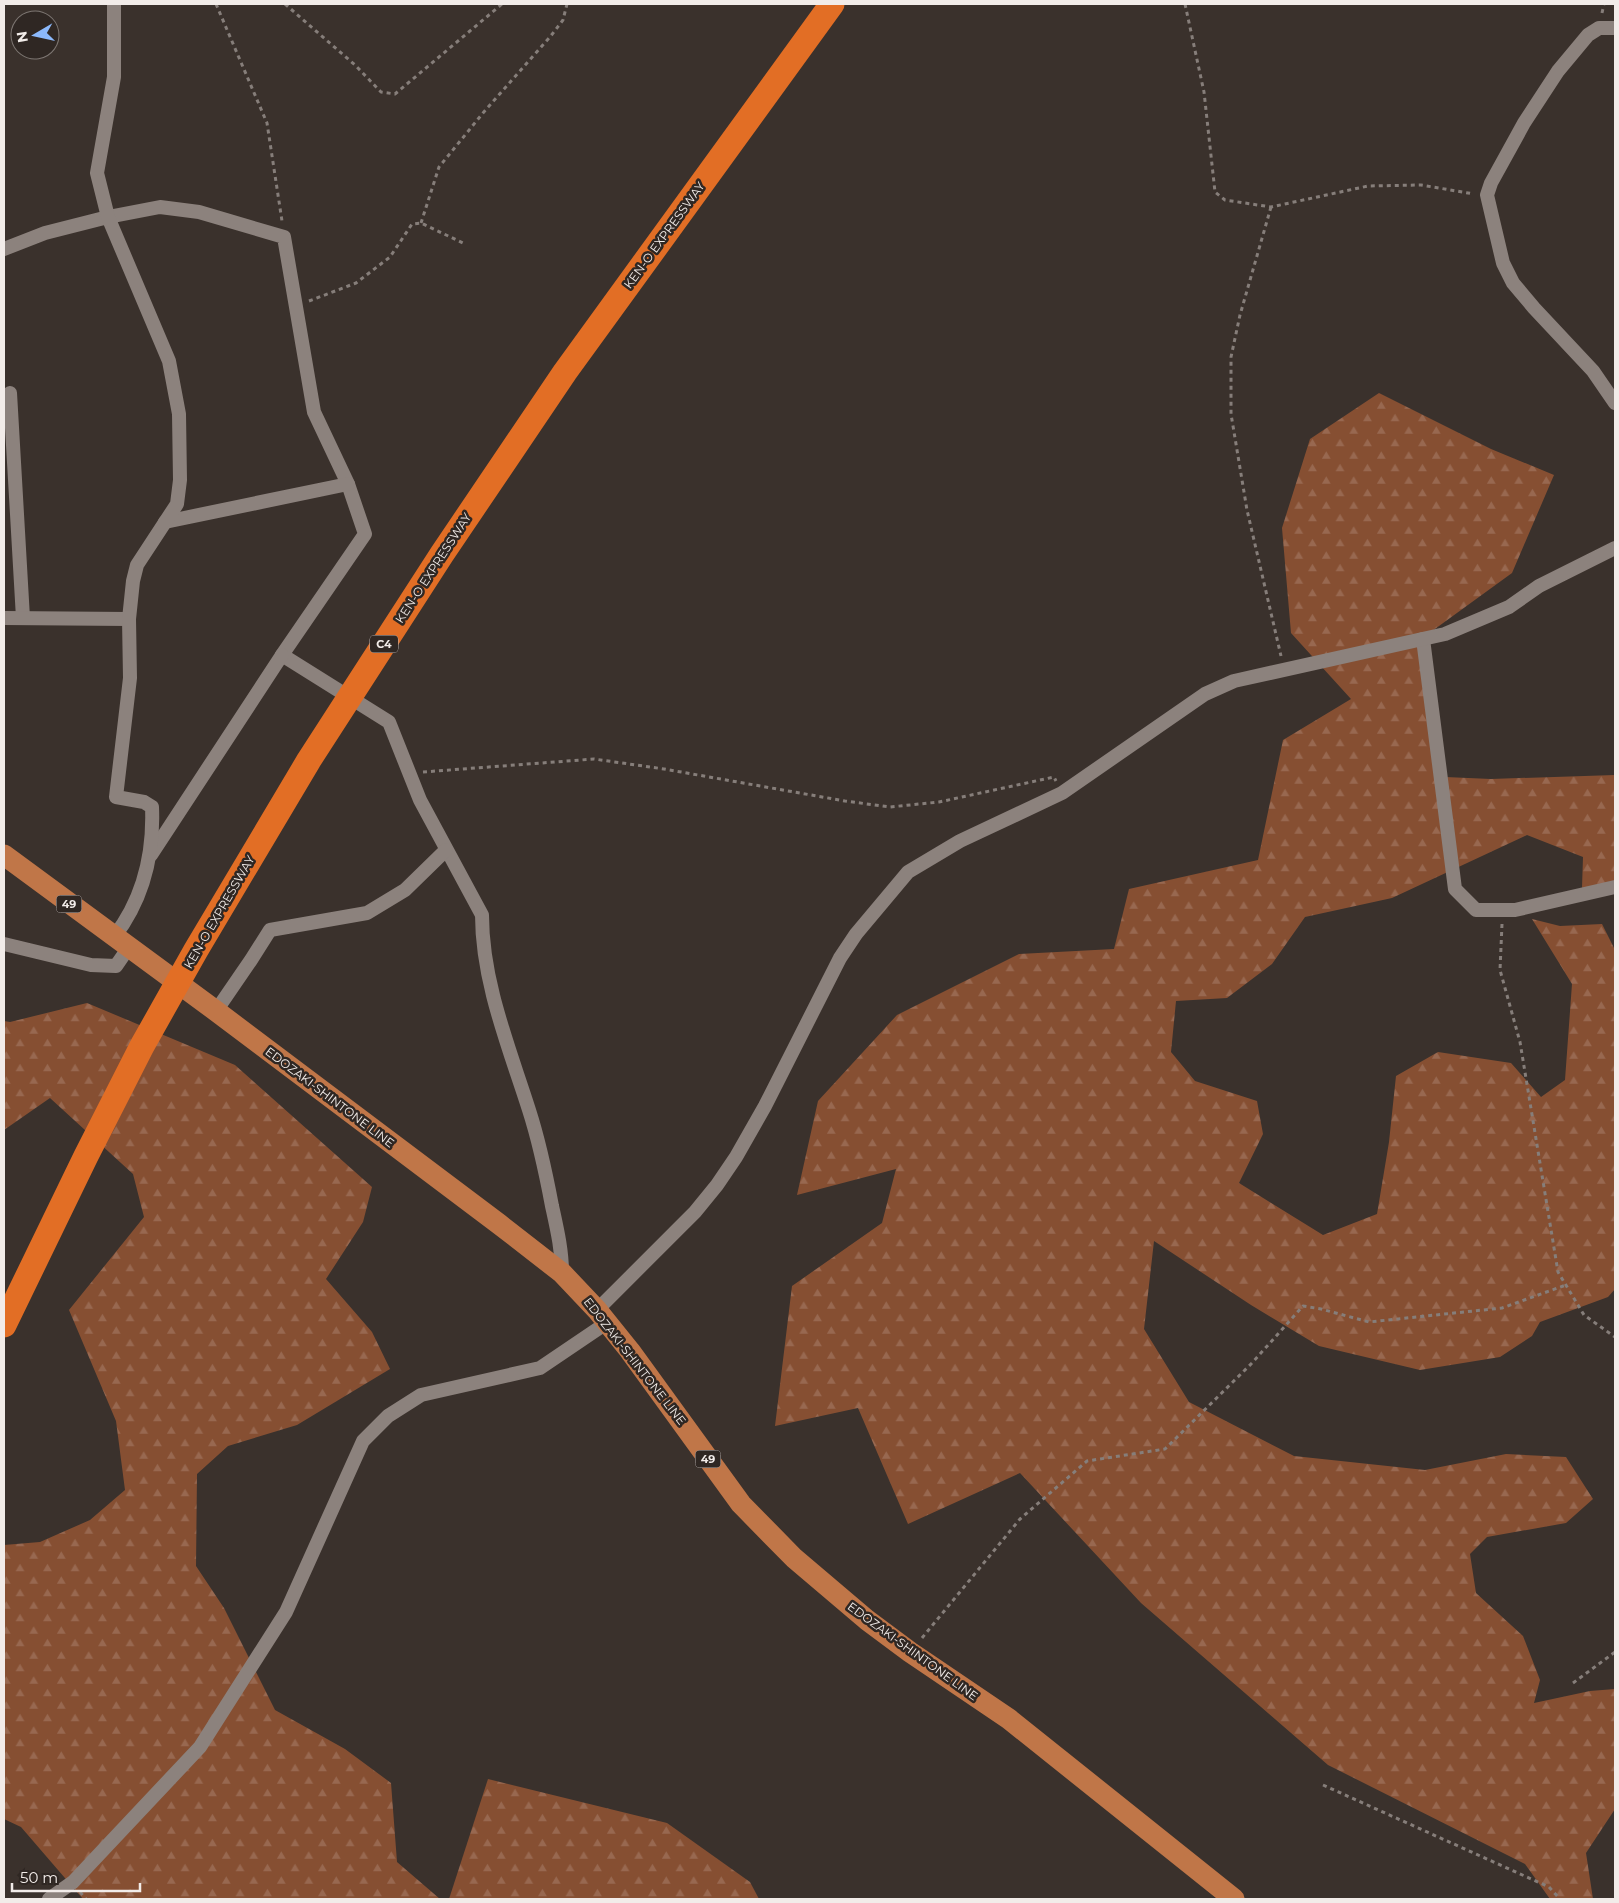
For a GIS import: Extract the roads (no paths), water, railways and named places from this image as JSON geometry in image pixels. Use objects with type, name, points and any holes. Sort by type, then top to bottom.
[{"type":"highway","name":"KEN-O EXPRESSWAY","points":[[4,1325],[86,1156],[147,1038],[196,950],[309,760],[442,554],[565,372],[832,4]]},
{"type":"main road","name":"EDOZAKI-SHINTONE LINE","points":[[4,855],[209,1006],[562,1273],[603,1316],[657,1387],[741,1504],[794,1558],[866,1620],[1009,1719],[1234,1899]]},
{"type":"street","points":[[4,944],[91,965],[116,966],[126,946],[125,923],[142,883],[150,858],[152,844],[152,807],[144,802],[116,797],[130,678],[130,619],[133,581],[137,565],[177,504],[180,480],[179,414],[169,361],[108,217],[97,173],[114,77],[114,4]]},
{"type":"street","points":[[1615,28],[1599,28],[1588,35],[1558,71],[1524,123],[1491,183],[1487,196],[1503,262],[1513,283],[1593,372],[1615,403]]},
{"type":"street","points":[[4,249],[45,233],[108,217],[160,207],[199,212],[284,237],[314,412],[348,484],[365,534],[288,658],[150,858]]},
{"type":"street","points":[[10,393],[23,618]]},
{"type":"street","points":[[166,522],[348,484]]},
{"type":"street","points":[[49,1899],[73,1882],[200,1747],[286,1612],[363,1441],[388,1416],[421,1395],[540,1368],[603,1316],[695,1212],[736,1157],[765,1106],[840,958],[856,934],[908,872],[960,841],[1062,793],[1205,694],[1234,681],[1444,634],[1509,607],[1539,586],[1615,548]]},
{"type":"street","points":[[4,618],[130,619]]},
{"type":"street","points":[[1423,639],[1455,889],[1476,910],[1515,910],[1615,886]]},
{"type":"street","points":[[288,658],[389,722],[420,800],[482,915],[482,936],[496,1008],[530,1113],[546,1174],[562,1254],[562,1273]]},
{"type":"street","points":[[209,1006],[252,960],[270,930],[366,913],[405,890],[446,850]]}]
